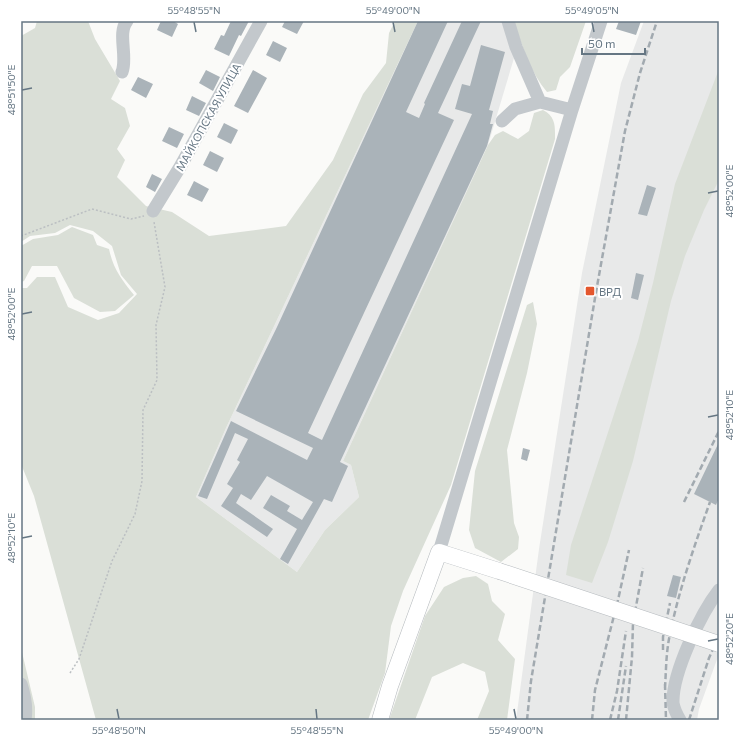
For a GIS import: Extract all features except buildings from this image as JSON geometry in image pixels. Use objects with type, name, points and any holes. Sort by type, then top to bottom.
[{"type":"main road","points":[[380,720],[390,686],[439,552],[719,644]]},
{"type":"street","points":[[122,72],[125,65],[123,27],[127,21]]},
{"type":"street","name":"МАЙКОПСКАЯ УЛИЦА","points":[[153,212],[180,167],[261,21]]},
{"type":"street","points":[[508,21],[516,47],[540,102]]},
{"type":"street","points":[[439,552],[572,110],[601,21]]},
{"type":"street","points":[[502,121],[515,109],[540,102],[572,110]]},
{"type":"street","points":[[680,720],[673,705],[673,691],[677,673],[688,646],[710,601],[719,590]]},
{"type":"street","points":[[21,684],[25,695],[25,720]]},
{"type":"path","points":[[21,236],[92,209],[131,219],[153,212],[165,287],[156,325],[157,380],[143,410],[142,481],[135,514],[112,561],[79,659],[70,673]]},
{"type":"shaded area","points":[[37,21],[88,21],[95,39],[120,81],[111,99],[125,108],[130,126],[117,149],[125,160],[117,177],[146,206],[172,212],[209,236],[286,226],[333,160],[363,94],[386,63],[389,33],[395,21],[418,21],[226,428],[196,497],[297,572],[325,530],[359,497],[351,465],[343,461],[488,145],[495,135],[503,131],[518,139],[529,131],[534,113],[543,110],[553,119],[555,126],[555,139],[451,485],[403,591],[391,626],[385,673],[368,720],[96,720],[34,496],[21,464],[21,288],[27,288],[37,277],[55,277],[68,307],[98,320],[119,313],[137,294],[121,275],[112,246],[93,231],[70,225],[55,233],[30,236],[21,242],[21,36],[35,28]]},
{"type":"shaded area","points":[[418,21],[503,21],[514,58],[488,145],[343,461],[351,465],[359,497],[325,530],[297,572],[196,497],[226,428]]},
{"type":"shaded area","points":[[514,21],[586,21],[570,67],[560,77],[556,90],[547,92],[536,76],[523,49]]},
{"type":"shaded area","points":[[644,21],[719,21],[719,654],[699,709],[697,720],[516,720],[539,549],[582,273],[621,83]]},
{"type":"shaded area","points":[[719,69],[719,180],[704,210],[685,256],[671,301],[633,461],[608,542],[592,583],[566,575],[571,545],[638,341],[653,283],[675,184]]},
{"type":"shaded area","points":[[72,227],[93,235],[97,245],[109,249],[118,273],[134,295],[115,311],[100,312],[74,298],[57,266],[32,266],[24,281],[21,282],[21,246],[33,239],[58,235]]},
{"type":"shaded area","points":[[533,302],[537,324],[527,373],[507,450],[514,523],[519,537],[518,549],[501,562],[475,548],[469,530],[475,471],[527,305]]},
{"type":"shaded area","points":[[476,576],[488,584],[492,601],[505,614],[498,640],[515,659],[507,720],[477,720],[489,691],[485,672],[463,663],[432,677],[415,720],[389,720],[425,616],[444,587],[463,578]]},
{"type":"shaded area","points":[[21,648],[35,707],[35,720],[21,720]]},
{"type":"railway","points":[[527,720],[531,681],[596,292],[625,131],[640,73],[657,21]]},
{"type":"railway","points":[[684,502],[719,431]]},
{"type":"railway","points":[[665,688],[667,651],[677,604],[710,502]]},
{"type":"railway","points":[[592,720],[595,690],[629,550]]},
{"type":"railway","points":[[626,720],[632,657],[633,623],[643,568]]},
{"type":"railway","points":[[663,650],[663,637],[670,603]]},
{"type":"railway","points":[[610,720],[617,691],[626,631]]},
{"type":"railway","points":[[689,720],[709,658],[719,636]]},
{"type":"railway","points":[[618,720],[626,666]]},
{"type":"railway","points":[[665,684],[666,720]]},
{"type":"place","name":"ВРД","points":[[590,291]]}]
